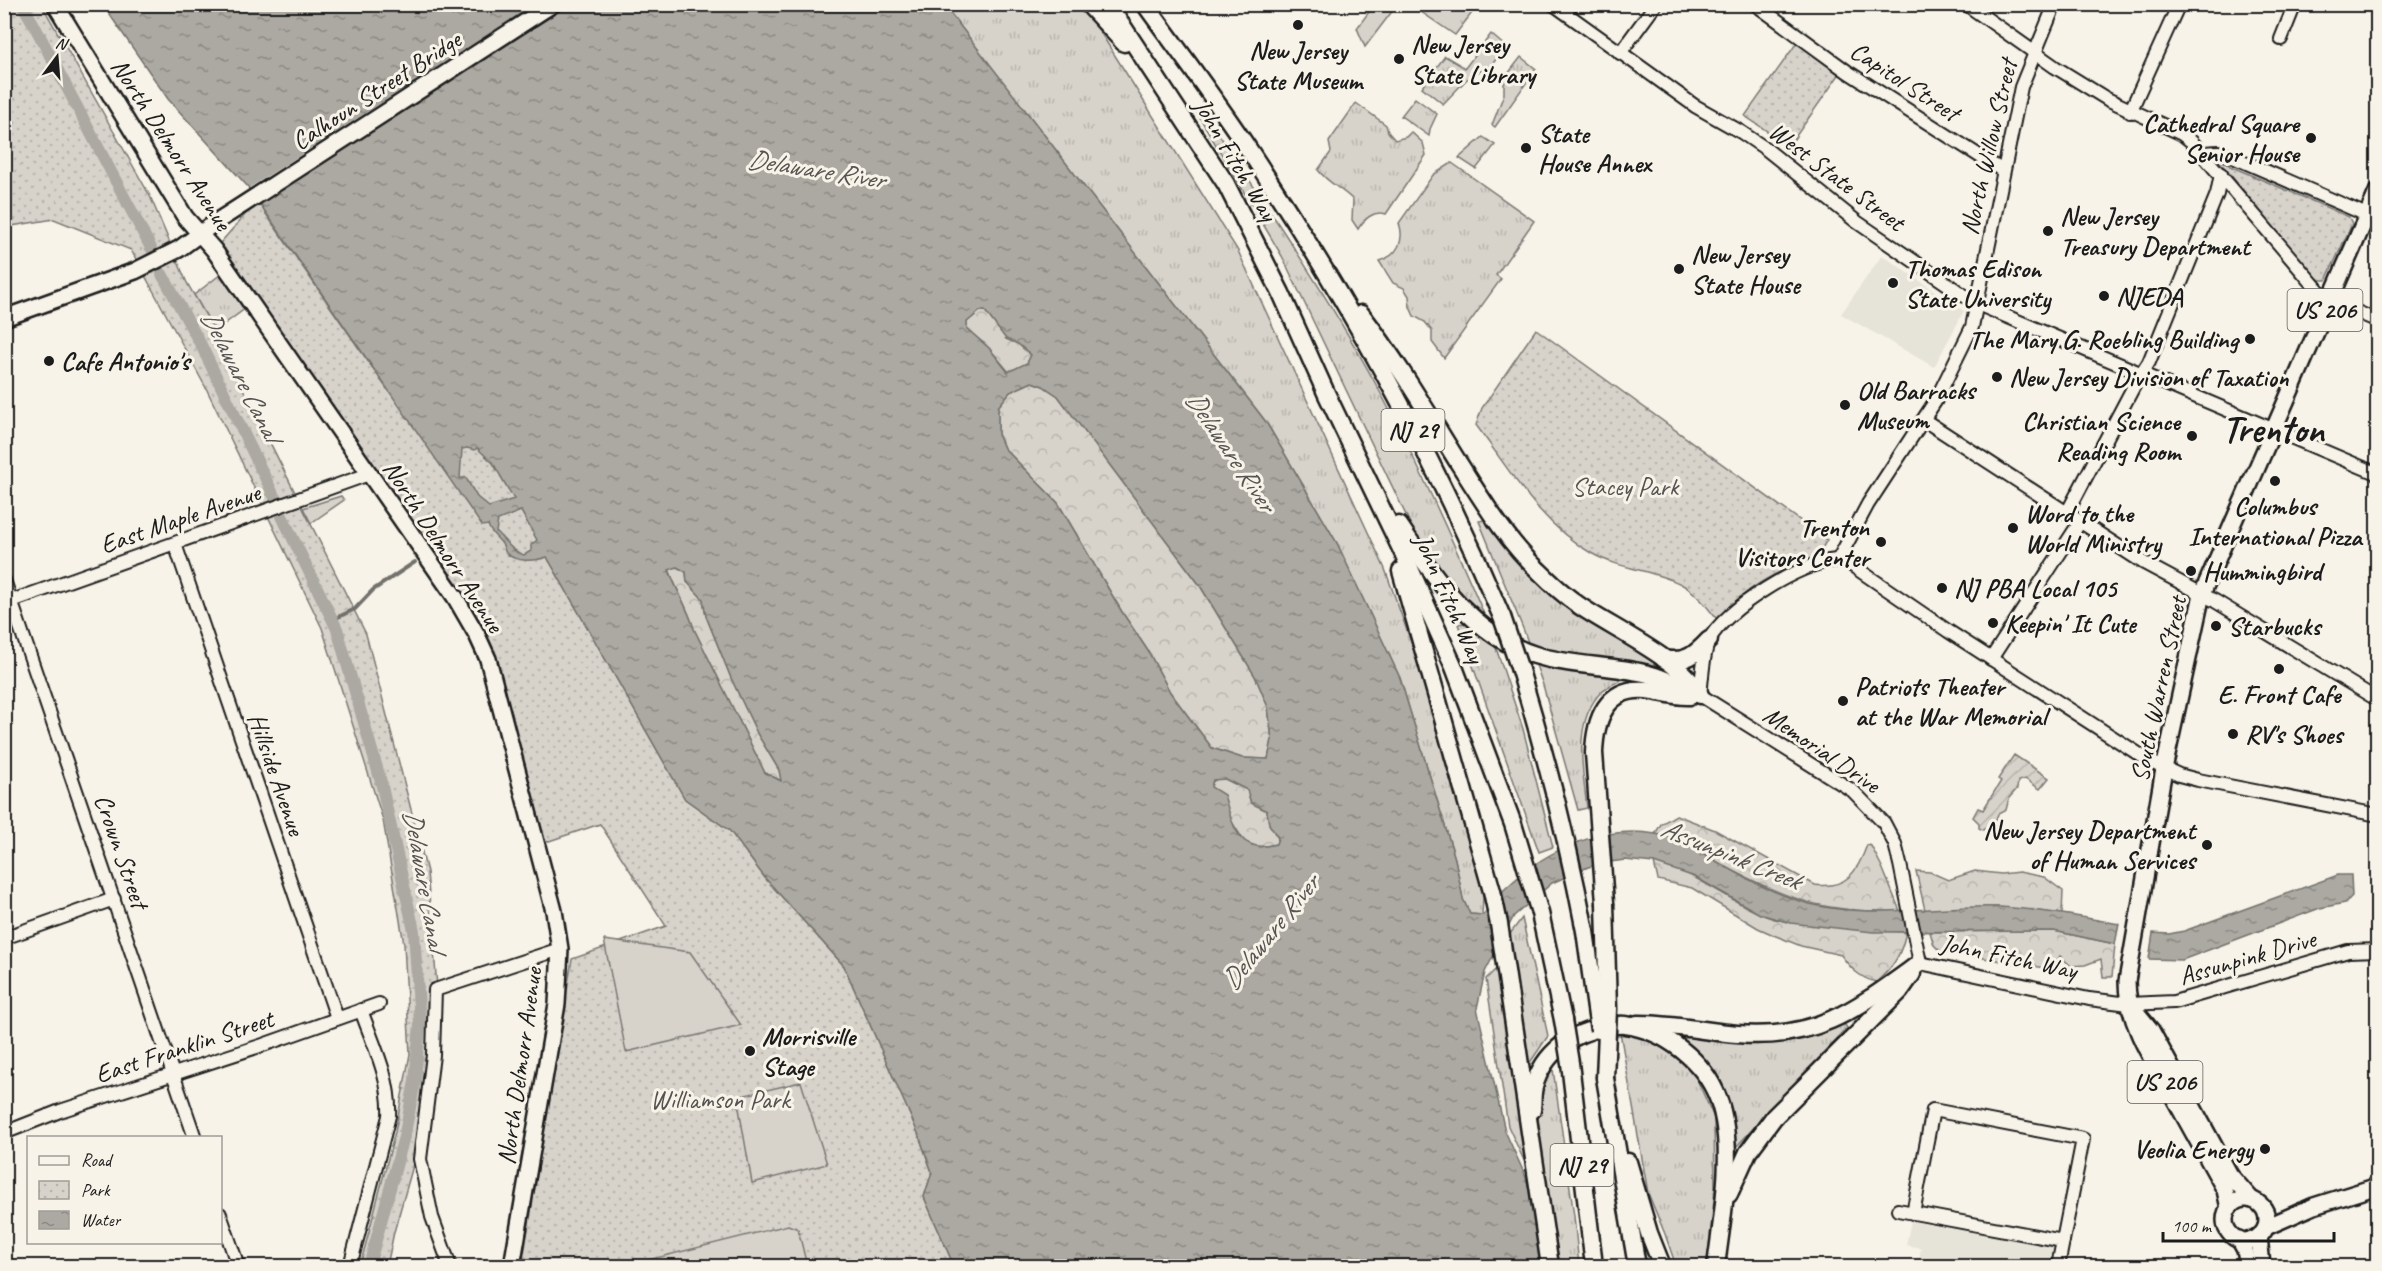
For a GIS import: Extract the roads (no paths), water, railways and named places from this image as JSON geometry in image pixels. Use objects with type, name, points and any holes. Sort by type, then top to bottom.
[{"type":"highway","points":[[1088,4],[1150,70]]},
{"type":"highway","name":"John Fitch Way","points":[[1108,4],[1226,183],[1281,294],[1454,667],[1513,824],[1548,945],[1570,1063],[1594,1266]]},
{"type":"highway","name":"John Fitch Way","points":[[1145,4],[1246,145],[1312,248],[1374,353],[1446,493],[1503,617],[1546,757],[1579,896],[1607,1084]]},
{"type":"highway","points":[[1312,248],[1386,347],[1485,504],[1518,550],[1549,582],[1576,604],[1664,659],[1690,679],[1700,695]]},
{"type":"highway","points":[[1350,443],[1432,574],[1462,606],[1495,634],[1523,651],[1537,656],[1646,674],[1700,695]]},
{"type":"highway","points":[[1386,518],[1486,867],[1499,924],[1551,1266]]},
{"type":"highway","points":[[1664,659],[1675,661],[1689,659],[1709,640]]},
{"type":"highway","points":[[1662,1266],[1649,1233],[1607,1084],[1608,998],[1605,903],[1595,736],[1600,717],[1609,703],[1621,694],[1638,690],[1677,696],[1700,695]]},
{"type":"highway","points":[[1530,1138],[1534,1088],[1552,1053],[1572,1037],[1590,1029],[1624,1024],[1659,1024],[1758,1035],[1811,1028],[1856,1009],[1920,963]]},
{"type":"highway","points":[[1725,1204],[1757,1137],[1774,1117],[1900,991],[1920,963]]},
{"type":"highway","points":[[1624,1024],[1662,1038],[1679,1048],[1710,1080],[1719,1101],[1726,1150],[1725,1204],[1716,1266]]},
{"type":"highway","name":"NJ 29","points":[[1607,1084],[1637,1266]]},
{"type":"main road","name":"North Delmorr Avenue","points":[[55,4],[185,217],[214,250],[455,597],[488,659],[554,911],[560,949],[557,1004],[512,1266]]},
{"type":"main road","name":"Calhoun Street Bridge","points":[[4,318],[135,271],[179,249],[255,197],[553,4]]},
{"type":"main road","name":"US 206","points":[[2273,431],[2378,190]]},
{"type":"main road","name":"South Warren Street","points":[[2229,1208],[2225,1190],[2150,1056],[2128,1004],[2127,981],[2164,769],[2202,594],[2273,431]]},
{"type":"main road","points":[[2128,1004],[2151,1030],[2230,1175],[2266,1214],[2262,1232],[2262,1266]]},
{"type":"main road","points":[[2229,1208],[2239,1200],[2284,1210],[2314,1206],[2378,1186]]},
{"type":"main road","points":[[2239,1239],[2246,1240],[2314,1206]]},
{"type":"main road","name":"US 206","points":[[2229,1208],[2226,1225],[2230,1233],[2239,1239]]},
{"type":"main road","points":[[2239,1239],[2245,1250],[2248,1266]]},
{"type":"street","name":"West State Street","points":[[1553,4],[1695,106],[1758,144],[1857,222],[1976,303],[2378,474]]},
{"type":"street","points":[[1620,53],[1656,4]]},
{"type":"street","name":"Capitol Street","points":[[1755,4],[1848,72],[2003,171]]},
{"type":"street","points":[[1966,4],[2033,52],[2130,112],[2182,134],[2203,153],[2305,276],[2330,300],[2378,321]]},
{"type":"street","name":"North Willow Street","points":[[1838,560],[1868,504],[1942,389],[1972,327],[2021,87],[2033,52],[2055,4]]},
{"type":"street","points":[[2130,112],[2179,4]]},
{"type":"street","points":[[2281,39],[2295,4]]},
{"type":"street","points":[[2203,153],[2218,152],[2233,157],[2367,214]]},
{"type":"street","points":[[2067,513],[2149,362],[2191,262],[2217,194],[2221,174]]},
{"type":"street","points":[[1923,420],[2144,563],[2202,594],[2378,700]]},
{"type":"street","name":"East Maple Avenue","points":[[8,602],[369,474]]},
{"type":"street","points":[[1992,659],[2080,522]]},
{"type":"street","name":"Hillside Avenue","points":[[175,544],[337,1018]]},
{"type":"street","points":[[1700,695],[1709,640],[1740,607],[1771,585],[1809,567],[1838,560],[1853,566],[1992,659],[2164,769],[2198,780],[2378,815]]},
{"type":"street","name":"Crown Street","points":[[4,580],[8,602],[114,899],[195,1136]]},
{"type":"street","name":"Memorial Drive","points":[[1700,695],[1853,791],[1884,823],[1891,835],[1900,864],[1920,963]]},
{"type":"street","points":[[4,938],[114,899]]},
{"type":"street","points":[[450,1266],[432,1217],[420,1159],[433,1055],[435,990],[560,949]]},
{"type":"street","name":"Assunpink Drive","points":[[2089,999],[2128,1004],[2174,1002],[2348,951],[2378,950]]},
{"type":"street","name":"John Fitch Way","points":[[1920,963],[2089,999]]},
{"type":"street","name":"East Franklin Street","points":[[4,1132],[60,1110],[263,1045],[379,1004]]},
{"type":"street","points":[[350,1266],[390,1106],[383,1071],[361,1010]]},
{"type":"street","points":[[1913,1213],[1933,1110],[2083,1139],[2058,1266]]},
{"type":"street","points":[[1898,1210],[2063,1241]]},
{"type":"street","points":[[222,1220],[238,1266]]},
{"type":"water","name":"Delaware River","points":[[103,5],[944,5],[1266,422],[1337,543],[1400,678],[1455,859],[1463,899],[1470,914],[1483,915],[1504,890],[1525,872],[1544,858],[1565,847],[1609,834],[1632,832],[1655,834],[1678,840],[1758,884],[1810,904],[1857,911],[1997,907],[2043,911],[2119,924],[2115,944],[2054,931],[1873,932],[1790,923],[1760,914],[1695,877],[1654,863],[1625,860],[1588,867],[1552,883],[1514,916],[1485,972],[1477,1008],[1505,1131],[1525,1175],[1534,1204],[1543,1266],[954,1266],[924,1197],[932,1172],[918,1133],[844,966],[765,878],[730,831],[685,799],[547,557],[526,560],[510,556],[488,525],[482,526],[249,188],[168,99]],"holes":[[[980,311],[985,311],[1006,339],[1018,344],[1031,355],[1027,363],[1008,372],[989,348],[967,329],[967,322]],[[1032,382],[1058,396],[1199,584],[1255,676],[1268,707],[1272,740],[1268,759],[1242,758],[1212,748],[1170,692],[1148,651],[1122,612],[1058,503],[1004,448],[998,434],[998,407],[1010,392]],[[477,448],[493,463],[514,499],[489,507],[477,497],[466,478],[460,478],[462,449],[475,450]],[[521,511],[537,540],[531,545],[531,551],[524,555],[512,548],[496,532],[498,520]],[[677,567],[686,572],[687,582],[703,599],[706,616],[731,678],[758,735],[779,770],[781,781],[765,773],[694,629],[669,570]],[[1225,779],[1247,790],[1251,803],[1267,811],[1269,824],[1278,838],[1276,844],[1263,846],[1245,841],[1234,826],[1224,795],[1211,787],[1213,780]]]},
{"type":"water","points":[[2338,875],[2351,875],[2352,896],[2345,903],[2320,908],[2182,960],[2149,959],[2153,933],[2169,934],[2184,931]]},
{"type":"waterway","name":"Delaware Canal","points":[[22,4],[151,248]]},
{"type":"waterway","name":"Delaware Canal","points":[[162,274],[201,345],[275,498]]},
{"type":"waterway","name":"Delaware Canal","points":[[282,516],[337,629],[381,782],[414,931],[420,1023],[415,1081],[405,1133],[369,1266]]},
{"type":"waterway","points":[[332,620],[355,609],[373,590],[415,562]]},
{"type":"place","name":"New Jersey State Museum","points":[[1298,25]]},
{"type":"place","name":"New Jersey State Library","points":[[1399,59]]},
{"type":"place","name":"Cathedral Square Senior House","points":[[2311,138]]},
{"type":"place","name":"State House Annex","points":[[1526,148]]},
{"type":"place","name":"New Jersey Treasury Department","points":[[2048,231]]},
{"type":"place","name":"New Jersey State House","points":[[1679,269]]},
{"type":"place","name":"Thomas Edison State University","points":[[1893,283]]},
{"type":"place","name":"NJEDA","points":[[2104,296]]},
{"type":"place","name":"The Mary G. Roebling Building","points":[[2250,339]]},
{"type":"place","name":"Cafe Antonio's","points":[[49,361]]},
{"type":"place","name":"New Jersey Division of Taxation","points":[[1997,377]]},
{"type":"place","name":"Old Barracks Museum","points":[[1845,405]]},
{"type":"place","name":"Christian Science Reading Room","points":[[2192,436]]},
{"type":"place","name":"Columbus International Pizza","points":[[2275,481]]},
{"type":"place","name":"Word to the World Ministry","points":[[2013,528]]},
{"type":"place","name":"Trenton Visitors Center","points":[[1881,542]]},
{"type":"place","name":"Hummingbird","points":[[2191,571]]},
{"type":"place","name":"NJ PBA Local 105","points":[[1942,588]]},
{"type":"place","name":"Keepin' It Cute","points":[[1993,623]]},
{"type":"place","name":"Starbucks","points":[[2216,626]]},
{"type":"place","name":"E. Front Cafe","points":[[2279,669]]},
{"type":"place","name":"Patriots Theater at the War Memorial","points":[[1843,701]]},
{"type":"place","name":"RV's Shoes","points":[[2233,734]]},
{"type":"place","name":"New Jersey Department of Human Services","points":[[2207,845]]},
{"type":"place","name":"Morrisville Stage","points":[[750,1051]]},
{"type":"place","name":"Veolia Energy","points":[[2265,1149]]},
{"type":"district","name":"Trenton","points":[[2273,429]]},
{"type":"park label","name":"Stacey Park","points":[[1625,486]]},
{"type":"park label","name":"Williamson Park","points":[[720,1099]]},
{"type":"water label","name":"Assunpink Creek","points":[[1731,854]]}]
